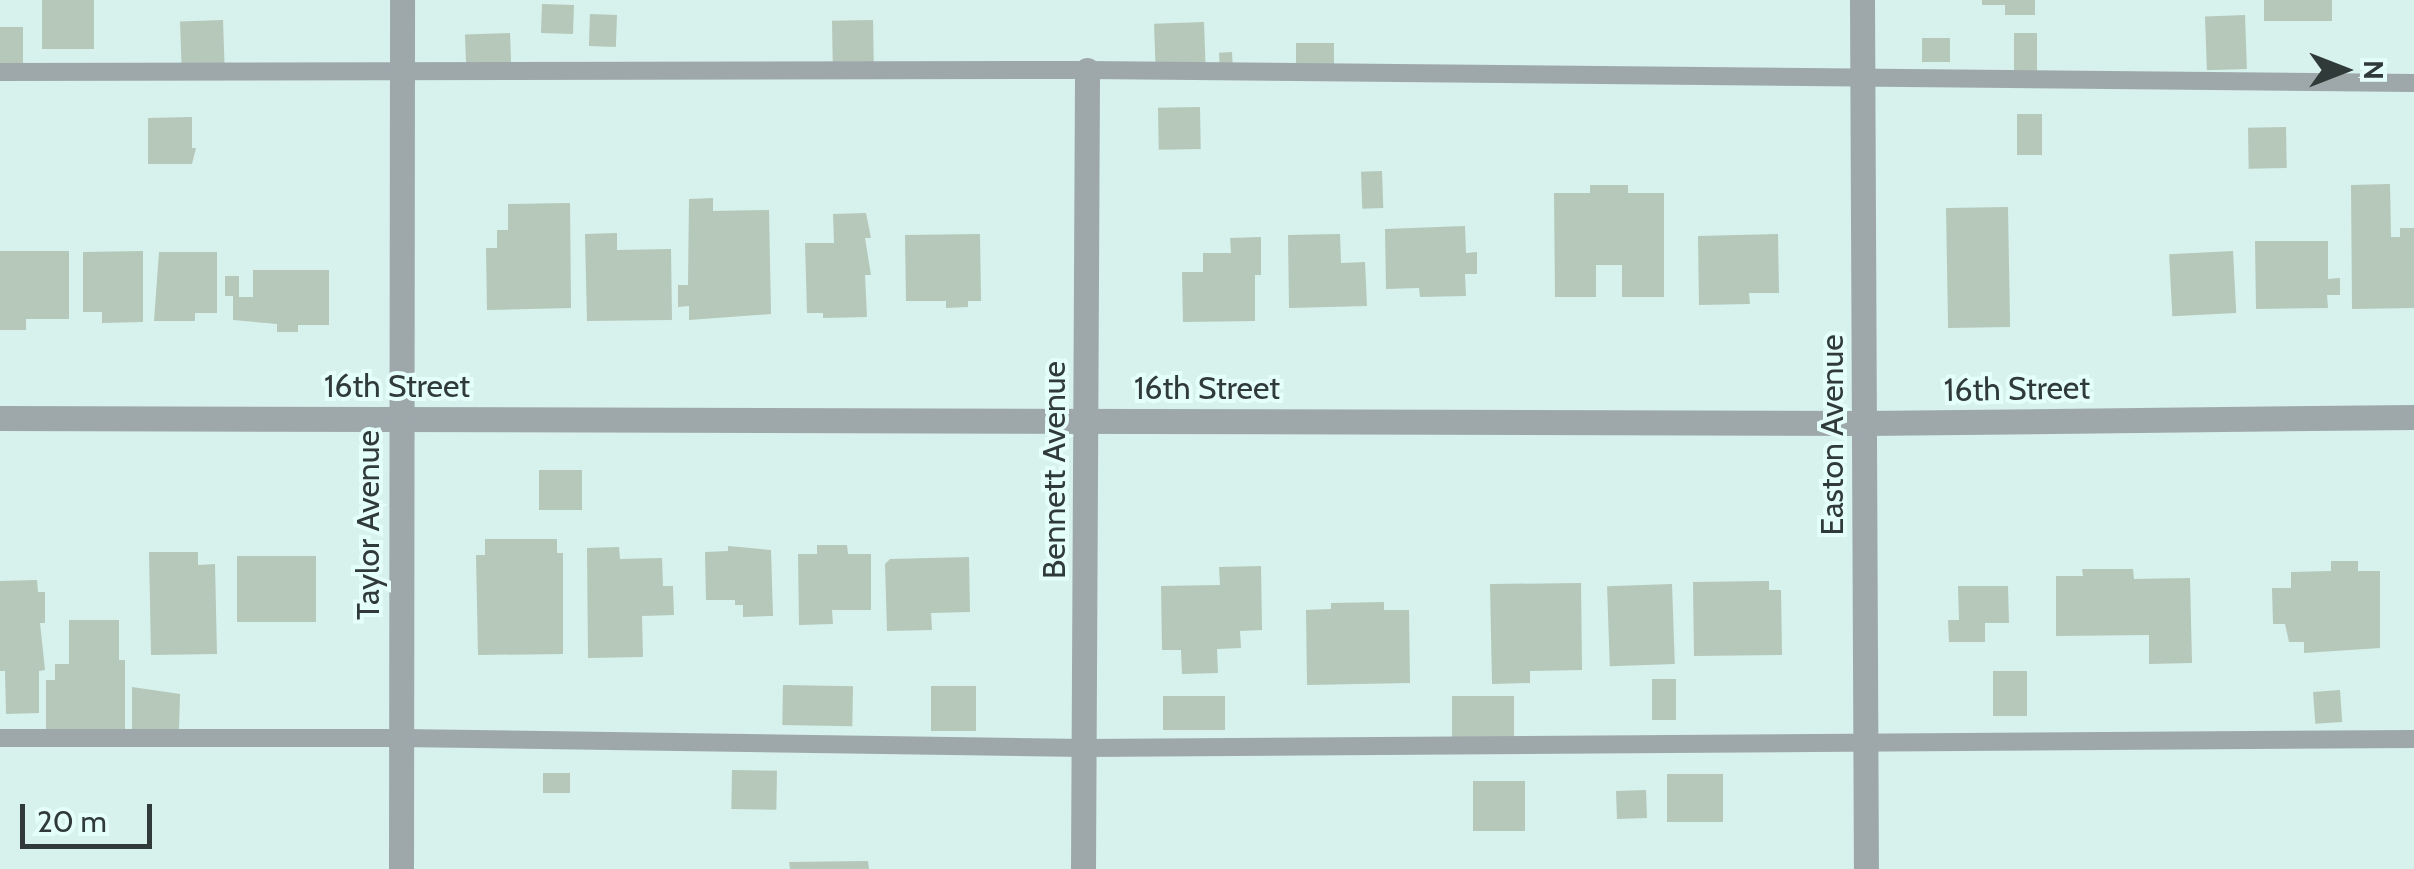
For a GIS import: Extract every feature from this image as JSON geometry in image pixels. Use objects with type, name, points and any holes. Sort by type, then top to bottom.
[{"type":"street","name":"Taylor Avenue","points":[[401,869],[402,0]]},
{"type":"street","name":"Easton Avenue","points":[[1862,0],[1866,869]]},
{"type":"street","name":"Bennett Avenue","points":[[1083,869],[1087,70]]},
{"type":"street","name":"16th Street","points":[[0,418],[1864,423],[2414,417]]},
{"type":"lane","points":[[0,72],[1087,70],[1862,81],[2414,83]]},
{"type":"lane","points":[[0,738],[401,738],[1084,748],[2414,738]]},
{"type":"building","points":[[42,0],[94,0],[94,49],[42,49]]},
{"type":"building","points":[[1982,0],[2035,0],[2035,15],[2005,15],[2005,5],[1982,5]]},
{"type":"building","points":[[2264,0],[2332,0],[2332,21],[2264,21]]},
{"type":"building","points":[[542,4],[574,5],[573,34],[541,33]]},
{"type":"building","points":[[590,14],[617,15],[616,47],[589,46]]},
{"type":"building","points":[[2245,15],[2247,69],[2207,70],[2205,16]]},
{"type":"building","points":[[223,20],[225,69],[182,70],[180,22]]},
{"type":"building","points":[[873,20],[874,67],[833,68],[832,21]]},
{"type":"building","points":[[1204,22],[1206,70],[1156,72],[1154,24]]},
{"type":"building","points":[[0,27],[23,27],[23,66],[0,66]]},
{"type":"building","points":[[510,33],[511,67],[466,69],[465,35]]},
{"type":"building","points":[[2014,33],[2037,33],[2037,73],[2014,73]]},
{"type":"building","points":[[1922,38],[1950,38],[1950,62],[1922,62]]},
{"type":"building","points":[[1296,43],[1334,43],[1334,71],[1296,71]]},
{"type":"building","points":[[1232,52],[1233,69],[1220,70],[1219,53]]},
{"type":"building","points":[[1200,107],[1201,149],[1159,150],[1158,108]]},
{"type":"building","points":[[2017,114],[2042,114],[2042,155],[2017,155]]},
{"type":"building","points":[[192,117],[192,148],[196,148],[192,164],[148,164],[148,118]]},
{"type":"building","points":[[2286,127],[2287,168],[2249,169],[2248,128]]},
{"type":"building","points":[[1382,171],[1383,208],[1362,209],[1361,172]]},
{"type":"building","points":[[2390,184],[2391,237],[2400,237],[2400,228],[2414,228],[2414,308],[2352,309],[2351,185]]},
{"type":"building","points":[[1590,185],[1628,185],[1628,193],[1664,193],[1664,297],[1622,297],[1622,265],[1596,265],[1596,297],[1555,297],[1554,193],[1590,193]]},
{"type":"building","points":[[713,198],[713,211],[769,210],[771,314],[689,320],[689,306],[678,307],[678,285],[688,285],[689,199]]},
{"type":"building","points":[[570,203],[571,308],[487,310],[486,248],[497,248],[497,230],[508,230],[508,204]]},
{"type":"building","points":[[2008,207],[2010,327],[1948,328],[1946,208]]},
{"type":"building","points":[[866,213],[871,238],[865,238],[871,275],[865,275],[867,317],[823,318],[823,313],[807,313],[805,243],[834,243],[833,214]]},
{"type":"building","points":[[1465,226],[1466,253],[1477,252],[1477,274],[1465,274],[1466,296],[1420,297],[1419,288],[1386,289],[1385,229]]},
{"type":"building","points":[[617,233],[617,250],[671,249],[672,320],[587,321],[585,234]]},
{"type":"building","points":[[980,234],[981,301],[968,301],[968,307],[946,308],[946,301],[906,301],[905,235]]},
{"type":"building","points":[[1340,234],[1341,263],[1365,262],[1367,306],[1289,308],[1288,235]]},
{"type":"building","points":[[1778,234],[1779,293],[1749,293],[1750,304],[1699,305],[1698,236]]},
{"type":"building","points":[[1261,237],[1261,275],[1255,275],[1255,321],[1183,322],[1182,272],[1203,272],[1203,253],[1231,253],[1230,238]]},
{"type":"building","points":[[2255,241],[2328,241],[2328,279],[2340,278],[2340,295],[2327,295],[2328,308],[2256,309]]},
{"type":"building","points":[[0,251],[69,251],[69,319],[26,319],[26,330],[0,330]]},
{"type":"building","points":[[143,251],[143,322],[102,323],[102,312],[83,312],[83,252]]},
{"type":"building","points":[[2233,251],[2236,313],[2172,316],[2169,254]]},
{"type":"building","points":[[159,252],[217,252],[217,313],[195,313],[195,321],[154,321]]},
{"type":"building","points":[[253,270],[329,270],[329,325],[298,325],[298,332],[277,332],[277,324],[233,320],[233,296],[225,296],[225,276],[239,276],[239,297],[253,297]]},
{"type":"building","points":[[539,470],[582,470],[582,510],[539,510]]},
{"type":"building","points":[[485,539],[557,539],[557,553],[563,553],[563,654],[478,655],[476,555],[485,555]]},
{"type":"building","points":[[817,545],[847,545],[848,554],[871,554],[871,610],[832,610],[833,624],[799,625],[798,554],[817,554]]},
{"type":"building","points":[[728,546],[771,550],[773,616],[743,617],[743,605],[735,605],[735,600],[706,600],[705,552],[728,551]]},
{"type":"building","points":[[619,547],[620,559],[662,558],[663,586],[673,586],[674,615],[642,616],[643,657],[588,658],[587,548]]},
{"type":"building","points":[[149,552],[198,552],[198,565],[215,564],[217,654],[151,655]]},
{"type":"building","points":[[237,556],[316,556],[316,622],[237,622]]},
{"type":"building","points":[[969,557],[970,612],[931,613],[932,630],[887,631],[885,564],[890,559]]},
{"type":"building","points":[[2331,561],[2358,561],[2358,571],[2380,571],[2380,648],[2304,653],[2304,642],[2289,642],[2285,624],[2273,624],[2272,588],[2291,588],[2291,572],[2331,571]]},
{"type":"building","points":[[1261,566],[1262,630],[1240,631],[1241,648],[1217,649],[1218,673],[1182,674],[1181,650],[1162,650],[1161,586],[1220,585],[1219,567]]},
{"type":"building","points":[[2082,569],[2133,569],[2134,579],[2190,578],[2192,663],[2149,664],[2149,635],[2056,636],[2056,576],[2083,576]]},
{"type":"building","points":[[37,580],[38,592],[45,592],[45,623],[40,623],[45,670],[39,671],[39,713],[6,714],[5,671],[0,671],[0,581]]},
{"type":"building","points":[[1769,581],[1769,590],[1781,590],[1782,655],[1694,656],[1693,582]]},
{"type":"building","points":[[1581,583],[1582,670],[1530,671],[1530,683],[1492,684],[1490,584]]},
{"type":"building","points":[[1672,584],[1675,664],[1610,666],[1607,586]]},
{"type":"building","points":[[1958,586],[2008,586],[2009,623],[1985,623],[1985,642],[1949,642],[1948,620],[1959,620]]},
{"type":"building","points":[[1384,602],[1384,610],[1409,610],[1410,683],[1307,685],[1306,610],[1331,609],[1331,603]]},
{"type":"building","points":[[69,620],[119,620],[119,660],[125,660],[125,730],[46,730],[46,680],[55,680],[55,664],[69,664]]},
{"type":"building","points":[[1993,671],[2027,671],[2027,716],[1993,716]]},
{"type":"building","points":[[1652,679],[1676,679],[1676,720],[1652,720]]},
{"type":"building","points":[[783,685],[853,686],[852,726],[782,725]]},
{"type":"building","points":[[931,686],[976,686],[976,731],[931,731]]},
{"type":"building","points":[[132,687],[180,694],[179,730],[132,730]]},
{"type":"building","points":[[2340,690],[2342,722],[2315,724],[2313,692]]},
{"type":"building","points":[[1163,696],[1225,696],[1225,730],[1163,730]]},
{"type":"building","points":[[1452,696],[1514,696],[1514,739],[1452,739]]},
{"type":"building","points":[[732,770],[777,771],[776,810],[731,809]]},
{"type":"building","points":[[543,773],[570,773],[570,793],[543,793]]},
{"type":"building","points":[[1667,774],[1723,774],[1723,822],[1667,822]]},
{"type":"building","points":[[1473,781],[1525,781],[1525,831],[1473,831]]},
{"type":"building","points":[[1646,790],[1647,818],[1617,819],[1616,791]]},
{"type":"building","points":[[868,861],[869,869],[790,869],[789,862]]}]
